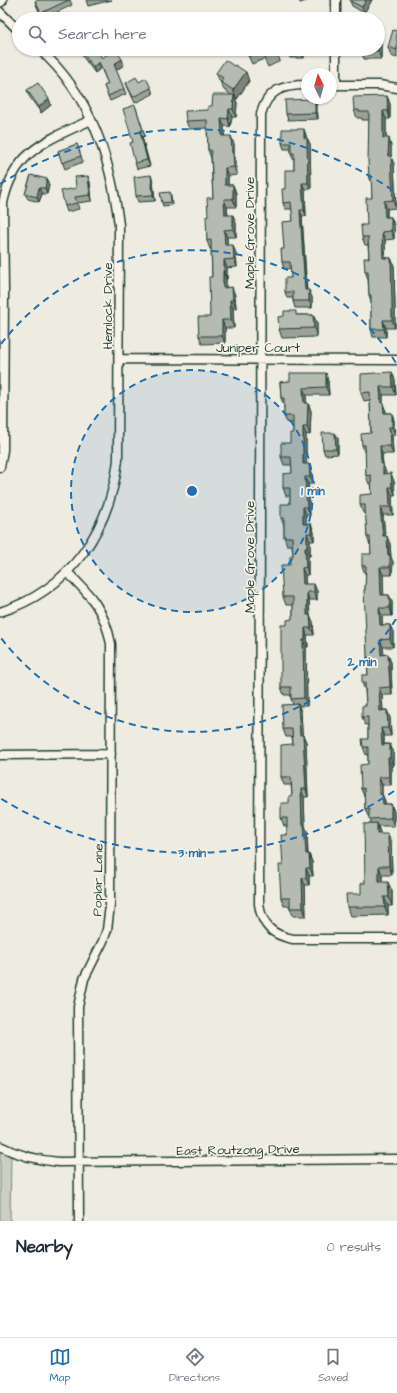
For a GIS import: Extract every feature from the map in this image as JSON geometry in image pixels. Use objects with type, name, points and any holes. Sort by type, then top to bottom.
[{"type":"street","points":[[336,0],[336,12]]},
{"type":"street","points":[[0,12],[12,24]]},
{"type":"street","name":"Hemlock Drive","points":[[0,612],[19,605],[40,593],[67,572],[89,546],[100,527],[114,488],[118,460],[119,225],[115,194],[109,166],[91,120],[68,82],[45,56]]},
{"type":"street","points":[[335,68],[336,56]]},
{"type":"street","name":"Maple Grove Drive","points":[[301,85],[289,85],[273,92],[261,114],[259,880],[261,914],[268,927],[283,937],[293,939],[397,939]]},
{"type":"street","points":[[337,85],[379,85],[397,88]]},
{"type":"street","points":[[0,467],[3,450],[3,203],[5,194],[18,165],[35,148],[49,139],[91,120]]},
{"type":"street","name":"Juniper Court","points":[[119,359],[397,360]]},
{"type":"street","name":"Poplar Lane","points":[[67,572],[94,600],[102,615],[111,644],[109,917],[103,941],[84,979],[78,1007],[79,1221]]},
{"type":"street","points":[[0,755],[111,754]]},
{"type":"street","name":"East Routzong Drive","points":[[0,1146],[19,1155],[42,1161],[397,1160]]},
{"type":"shaded area","points":[[0,1146],[11,1152],[10,1221],[0,1221]]},
{"type":"building","points":[[69,0],[43,12],[40,12],[35,1]]},
{"type":"building","points":[[350,0],[366,0],[362,7]]},
{"type":"building","points":[[393,30],[397,31],[397,50],[388,47]]},
{"type":"building","points":[[85,56],[101,56],[102,58],[105,56],[120,56],[122,59],[114,64],[124,89],[108,96],[104,86],[108,84],[99,62],[93,67]]},
{"type":"building","points":[[225,60],[246,72],[233,90],[221,82],[223,78],[216,73]]},
{"type":"building","points":[[136,77],[139,82],[146,78],[151,88],[133,97],[126,83]]},
{"type":"building","points":[[38,83],[49,99],[39,107],[27,90]]},
{"type":"building","points":[[213,95],[234,95],[233,109],[229,109],[228,119],[221,118],[222,136],[231,136],[234,167],[225,168],[225,185],[233,185],[233,199],[224,199],[225,215],[233,215],[233,229],[224,230],[225,245],[233,245],[234,259],[224,260],[223,271],[223,288],[232,287],[233,300],[230,300],[231,320],[222,320],[222,336],[199,336],[198,317],[210,317],[209,277],[212,277],[211,240],[207,241],[206,216],[208,216],[207,198],[213,198],[211,150],[208,150],[207,120],[186,121],[185,111],[208,110],[208,106],[212,106]]},
{"type":"building","points":[[387,96],[388,111],[383,111],[383,138],[389,138],[388,156],[391,156],[393,200],[384,201],[385,217],[391,217],[391,231],[382,232],[383,258],[391,258],[392,320],[383,320],[384,329],[371,329],[371,295],[369,295],[368,271],[365,271],[364,258],[369,258],[368,237],[362,237],[361,225],[367,225],[366,198],[372,198],[371,176],[369,176],[368,161],[369,112],[359,112],[359,110],[354,110],[353,97]]},
{"type":"building","points":[[301,99],[301,104],[315,104],[315,113],[286,114],[285,100]]},
{"type":"building","points":[[135,105],[143,130],[140,131],[147,160],[135,163],[130,143],[133,142],[123,109]]},
{"type":"building","points":[[282,129],[304,129],[304,138],[307,138],[308,183],[302,183],[304,210],[300,210],[305,290],[309,290],[309,301],[293,301],[293,292],[285,292],[285,278],[291,278],[290,262],[282,262],[281,249],[284,249],[282,222],[293,221],[291,202],[283,203],[282,189],[285,189],[285,170],[294,170],[294,153],[291,153],[291,143],[282,143]]},
{"type":"building","points":[[77,144],[81,156],[62,163],[58,151]]},
{"type":"building","points":[[31,175],[47,179],[45,188],[39,188],[37,197],[25,194]]},
{"type":"building","points":[[151,175],[153,195],[136,196],[134,177]]},
{"type":"building","points":[[88,176],[90,195],[75,197],[77,203],[65,206],[61,191],[76,188],[75,177]]},
{"type":"building","points":[[170,192],[171,202],[162,203],[160,193]]},
{"type":"building","points":[[284,311],[296,311],[296,315],[313,315],[314,328],[279,329],[278,317],[284,316]]},
{"type":"building","points":[[392,372],[393,387],[380,387],[381,403],[383,403],[384,413],[392,413],[392,427],[389,427],[390,446],[380,446],[383,474],[391,473],[392,487],[389,487],[390,507],[380,507],[383,536],[387,536],[388,555],[390,555],[390,567],[380,567],[381,595],[389,595],[390,608],[379,608],[380,625],[390,625],[390,639],[380,640],[381,655],[388,654],[390,687],[379,688],[380,711],[387,710],[388,728],[381,728],[382,745],[390,744],[390,758],[388,758],[389,777],[379,777],[379,794],[382,794],[383,804],[391,804],[391,818],[369,819],[369,808],[365,809],[364,788],[361,789],[360,765],[368,764],[368,747],[363,747],[362,739],[368,739],[368,717],[362,717],[362,706],[366,706],[365,683],[362,683],[362,675],[368,675],[364,590],[366,566],[362,566],[362,554],[371,554],[370,537],[367,537],[365,505],[360,505],[360,495],[372,494],[371,475],[366,476],[365,445],[362,445],[361,434],[371,433],[370,392],[361,393],[361,374]]},
{"type":"building","points":[[290,373],[326,373],[326,387],[303,388],[304,403],[308,403],[307,427],[303,427],[303,464],[309,464],[310,477],[305,477],[307,507],[303,507],[303,524],[311,524],[311,533],[307,533],[307,548],[305,548],[306,567],[302,568],[303,584],[314,584],[314,592],[307,592],[307,615],[310,615],[311,628],[305,628],[305,640],[303,640],[304,698],[291,699],[291,687],[281,687],[281,625],[287,625],[287,620],[292,619],[293,597],[283,597],[281,565],[290,565],[290,556],[293,556],[292,537],[284,537],[284,518],[281,518],[281,504],[290,504],[290,488],[283,488],[283,474],[292,473],[291,457],[281,457],[281,443],[290,443],[290,433],[293,433],[293,416],[284,416],[284,398],[281,398],[280,382],[290,381]]},
{"type":"building","points":[[322,433],[335,433],[336,449],[323,449]]},
{"type":"building","points":[[298,704],[300,735],[303,735],[306,789],[301,789],[302,824],[304,824],[306,854],[309,854],[310,868],[306,868],[306,878],[302,878],[303,908],[290,908],[290,898],[281,898],[279,865],[283,865],[281,835],[287,835],[287,818],[281,818],[281,803],[289,803],[289,796],[292,795],[291,777],[281,777],[281,745],[293,744],[292,729],[283,729],[282,705]]},
{"type":"building","points":[[377,823],[377,834],[388,834],[389,866],[379,866],[379,882],[388,882],[389,897],[384,897],[385,907],[347,907],[346,894],[361,894],[361,883],[365,883],[364,824]]}]
